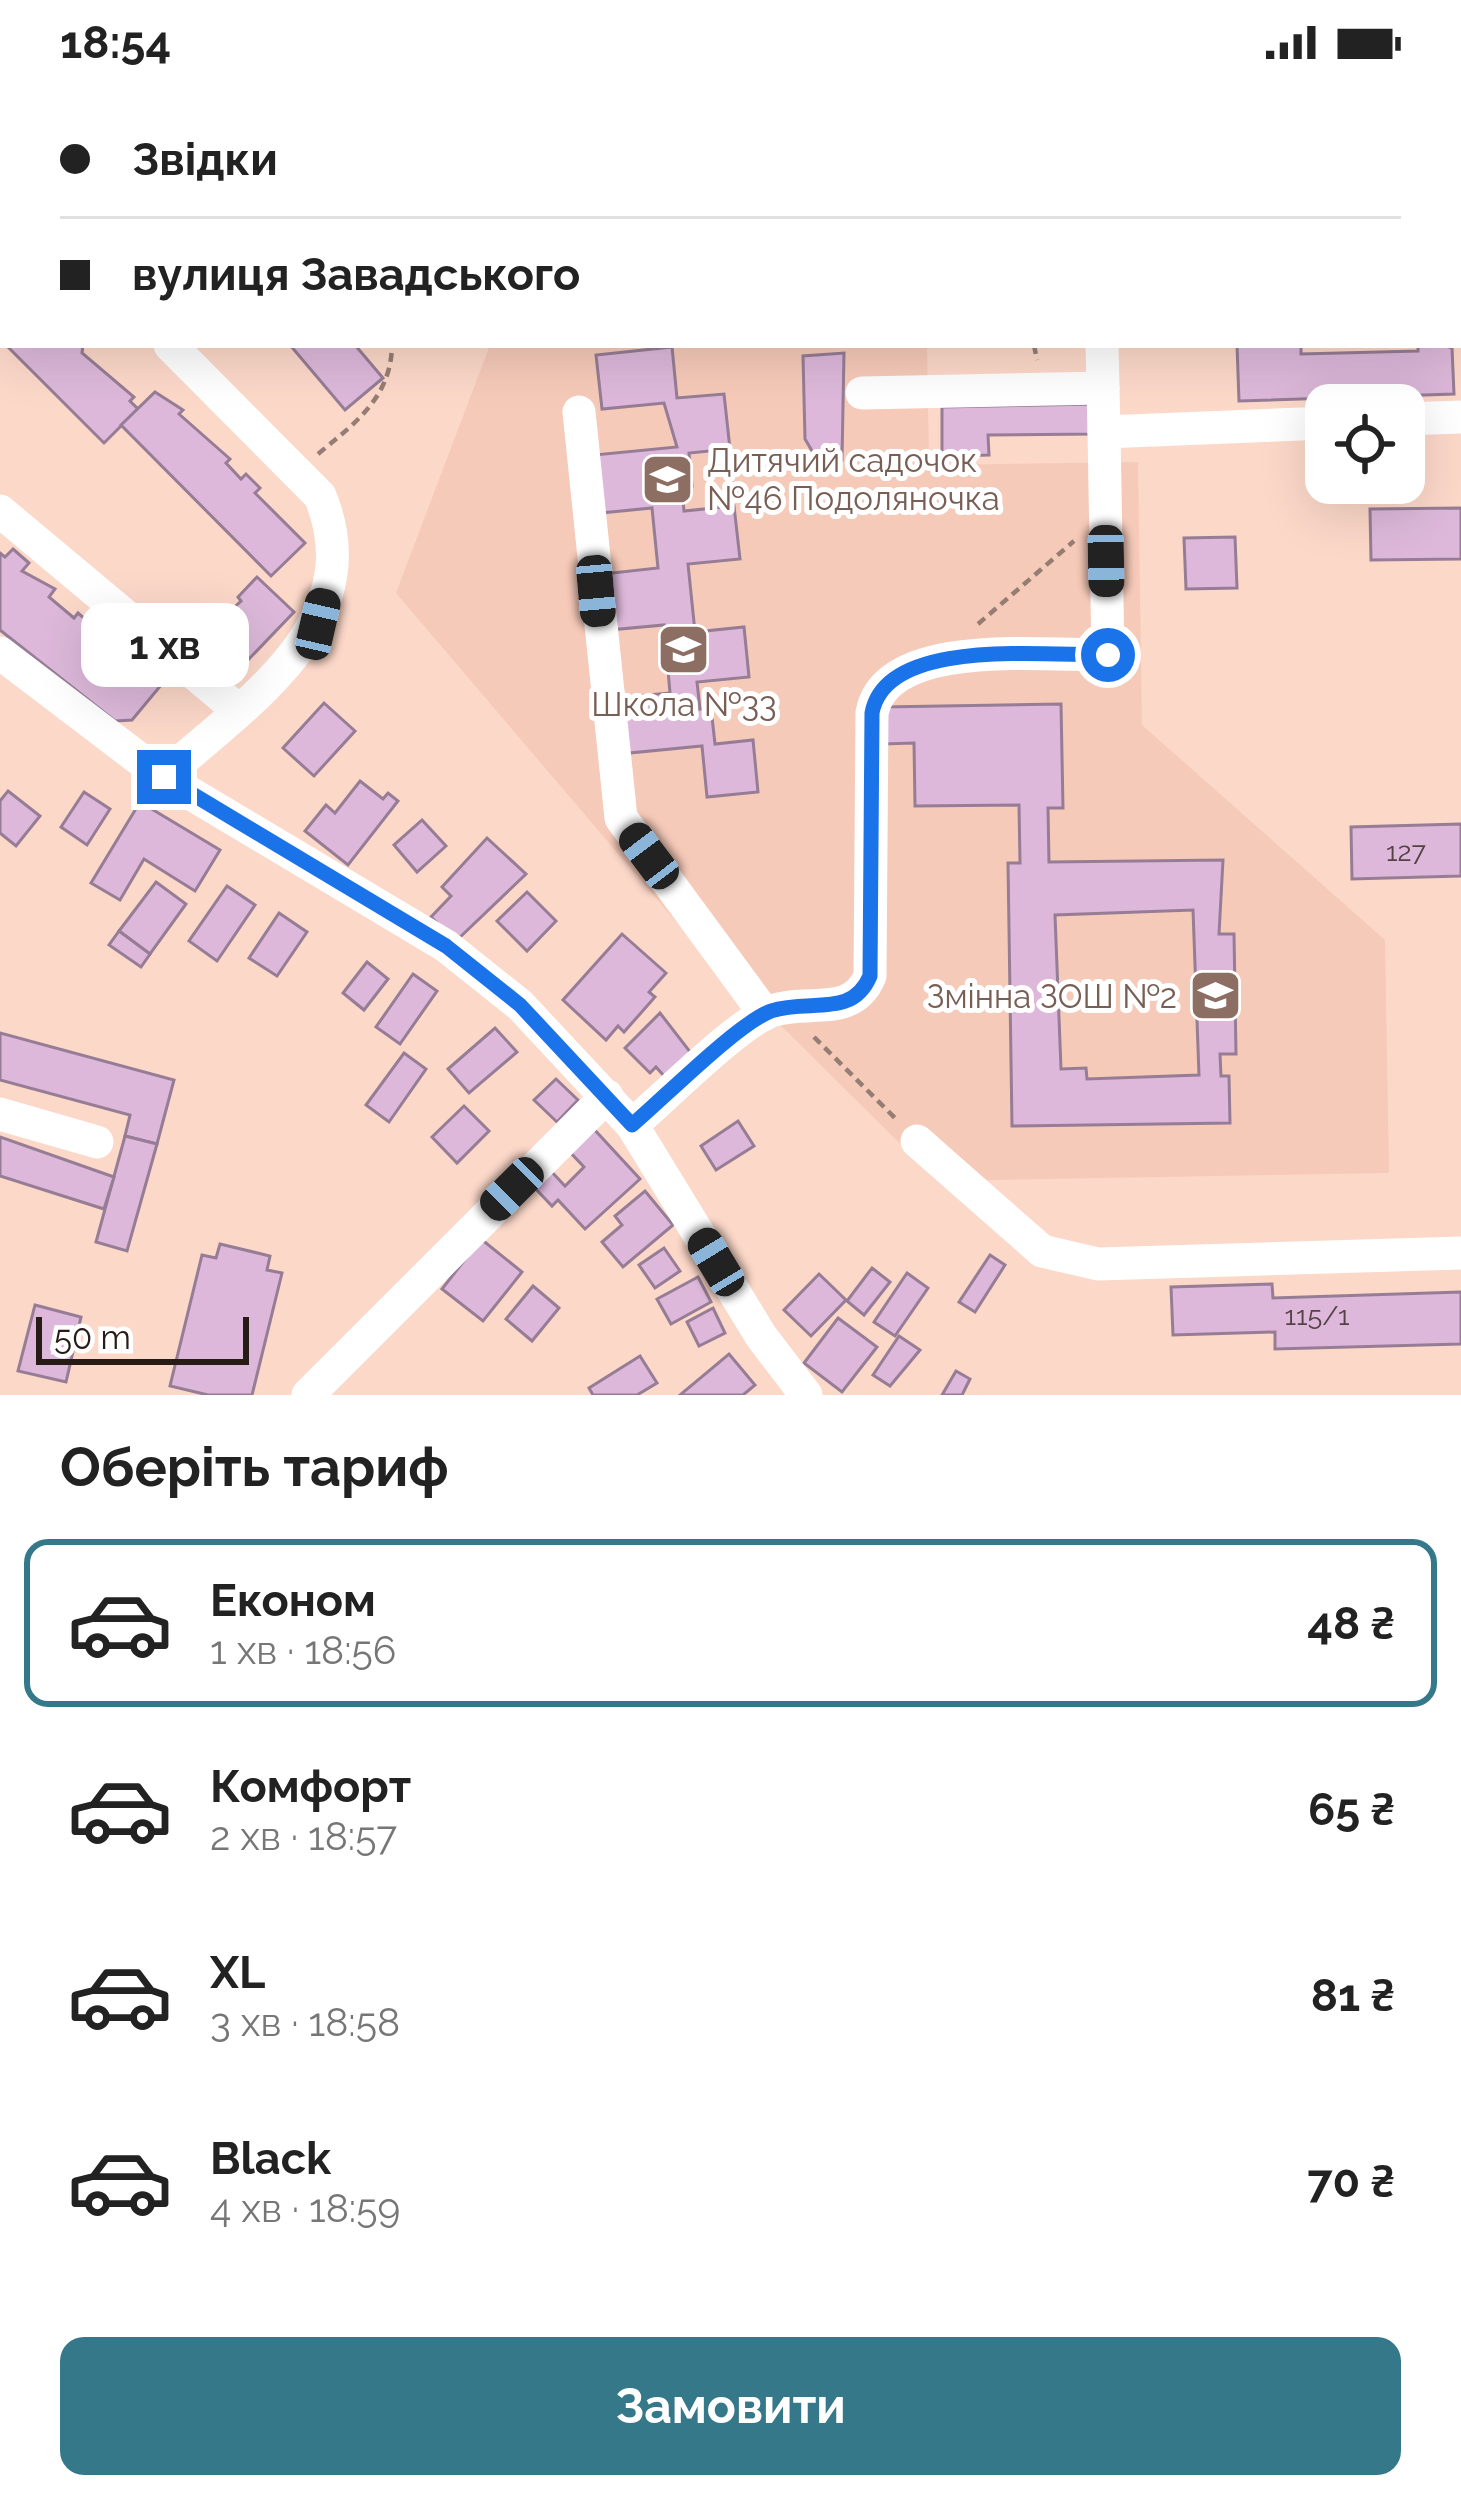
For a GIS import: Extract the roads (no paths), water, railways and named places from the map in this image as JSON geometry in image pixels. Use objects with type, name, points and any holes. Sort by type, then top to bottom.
[{"type":"street","points":[[164,777],[296,658],[318,624],[332,566],[332,522],[320,496],[173,348]]},
{"type":"street","points":[[632,1125],[775,1010],[851,1003],[870,976],[872,713],[875,699],[893,676],[938,659],[1108,655],[1102,348]]},
{"type":"street","points":[[862,393],[1103,388]]},
{"type":"street","points":[[579,412],[621,818],[775,1010]]},
{"type":"street","points":[[1425,418],[1461,417]]},
{"type":"street","points":[[1104,432],[1305,424]]},
{"type":"street","points":[[0,512],[238,710]]},
{"type":"street","points":[[0,653],[164,777],[446,946],[520,1005],[632,1125],[760,1336],[806,1395]]},
{"type":"street","points":[[308,1395],[607,1096]]},
{"type":"street","points":[[0,1114],[97,1142]]},
{"type":"street","points":[[917,1141],[1042,1251],[1059,1258],[1098,1264],[1461,1253]]},
{"type":"place","name":"Дитячий садочок №46 Подоляночка","points":[[668,479]]},
{"type":"place","name":"Школа №33","points":[[684,650]]},
{"type":"place","name":"Змінна ЗОШ №2","points":[[1216,996]]}]
